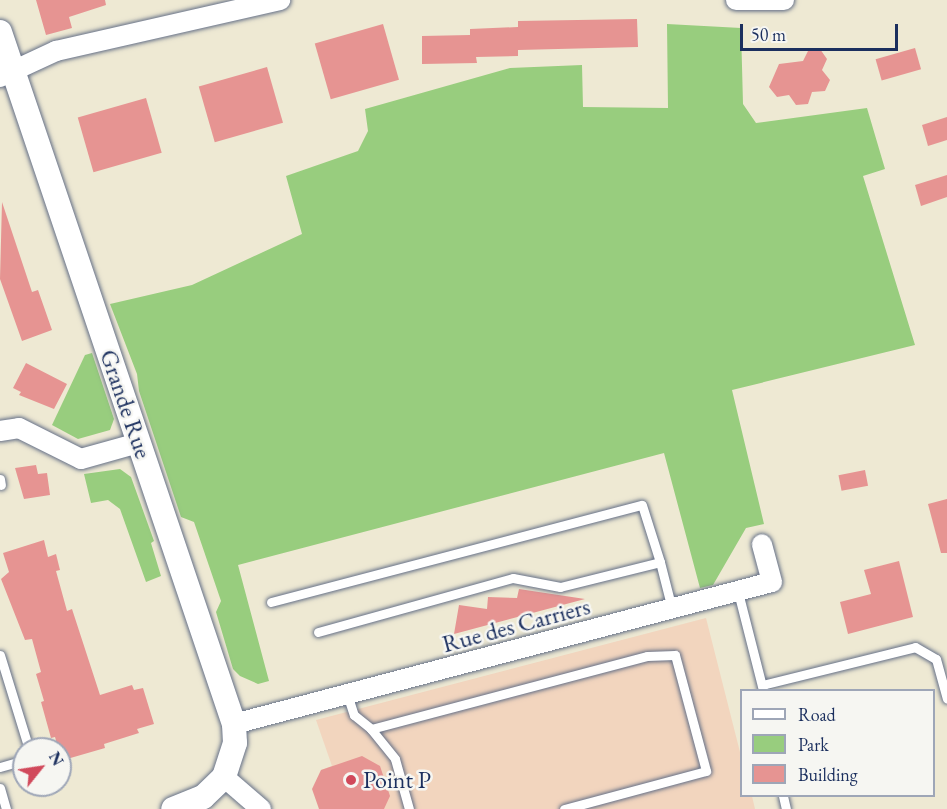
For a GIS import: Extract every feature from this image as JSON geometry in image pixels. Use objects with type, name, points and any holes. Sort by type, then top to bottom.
[{"type":"street","points":[[6,74],[56,51],[280,0]]},
{"type":"street","points":[[736,0],[784,0]]},
{"type":"street","name":"Grande Rue","points":[[0,32],[6,74],[138,443],[234,724],[233,753],[224,777],[203,797],[173,809]]},
{"type":"street","points":[[0,431],[19,428],[81,459],[138,443]]},
{"type":"street","name":"Rue des Carriers","points":[[234,724],[348,697],[772,582],[762,544]]},
{"type":"street","points":[[224,777],[261,809]]},
{"type":"lane","points":[[271,602],[642,505],[672,609]]},
{"type":"lane","points":[[318,632],[513,578],[560,587],[660,562]]},
{"type":"lane","points":[[738,592],[763,688],[915,647],[936,659],[947,699]]},
{"type":"lane","points":[[0,655],[25,737]]},
{"type":"lane","points":[[371,729],[647,656],[675,656],[706,771],[564,809]]},
{"type":"lane","points":[[348,697],[354,715],[371,729],[395,759],[409,809]]},
{"type":"lane","points":[[0,788],[6,809]]},
{"type":"shaded area","points":[[706,618],[740,752],[740,797],[752,797],[755,809],[319,809],[321,770],[332,766],[316,720]]},
{"type":"green space","points":[[667,24],[741,28],[743,104],[756,123],[867,108],[885,169],[863,176],[915,345],[732,390],[764,524],[746,528],[713,585],[700,588],[664,453],[238,565],[269,681],[258,684],[240,676],[233,669],[216,612],[221,601],[194,522],[181,517],[139,391],[137,374],[110,304],[192,285],[302,234],[286,176],[358,151],[368,131],[365,109],[510,68],[582,65],[583,107],[668,108]]},
{"type":"green space","points":[[92,353],[114,419],[110,430],[78,439],[52,425],[85,355]]},
{"type":"green space","points":[[120,469],[131,477],[154,541],[151,543],[161,576],[146,582],[120,509],[108,500],[91,503],[84,474]]},
{"type":"building","points":[[36,0],[105,0],[106,5],[69,17],[72,28],[46,35]]},
{"type":"building","points":[[637,19],[638,47],[518,50],[518,56],[476,57],[477,63],[422,64],[422,36],[470,35],[470,29],[518,27],[518,21]]},
{"type":"building","points":[[383,24],[399,80],[331,99],[315,44]]},
{"type":"building","points":[[915,48],[921,69],[882,80],[876,59]]},
{"type":"building","points":[[820,49],[827,59],[822,70],[830,80],[825,91],[812,92],[808,104],[796,105],[789,95],[777,97],[769,87],[779,64],[803,61],[808,51]]},
{"type":"building","points":[[267,67],[283,123],[215,142],[199,87]]},
{"type":"building","points":[[146,98],[162,153],[93,172],[78,118]]},
{"type":"building","points":[[947,117],[947,140],[928,146],[922,125]]},
{"type":"building","points":[[947,175],[947,197],[921,206],[915,185]]},
{"type":"building","points":[[2,202],[32,292],[38,290],[52,330],[22,341],[0,279]]},
{"type":"building","points":[[26,363],[67,384],[54,409],[19,395],[21,392],[13,388]]},
{"type":"building","points":[[36,465],[38,474],[47,473],[50,495],[24,499],[15,468]]},
{"type":"building","points":[[865,470],[868,486],[842,491],[838,475]]},
{"type":"building","points":[[947,499],[947,553],[941,553],[928,504]]},
{"type":"building","points":[[44,540],[48,557],[56,554],[60,570],[56,571],[67,611],[72,609],[100,695],[132,685],[134,690],[143,688],[154,724],[137,729],[139,733],[104,744],[105,748],[72,758],[72,737],[51,737],[41,702],[44,701],[36,674],[41,672],[32,639],[25,640],[1,579],[9,572],[3,553]]},
{"type":"building","points":[[899,561],[913,617],[848,634],[840,602],[871,594],[864,570]]},
{"type":"building","points":[[519,589],[585,599],[454,634],[459,605],[487,609],[488,597],[517,598]]},
{"type":"building","name":"Point P","points":[[362,756],[380,766],[390,796],[384,809],[319,809],[312,789],[321,770]]},
{"type":"place","name":"Point P","points":[[351,780]]}]
